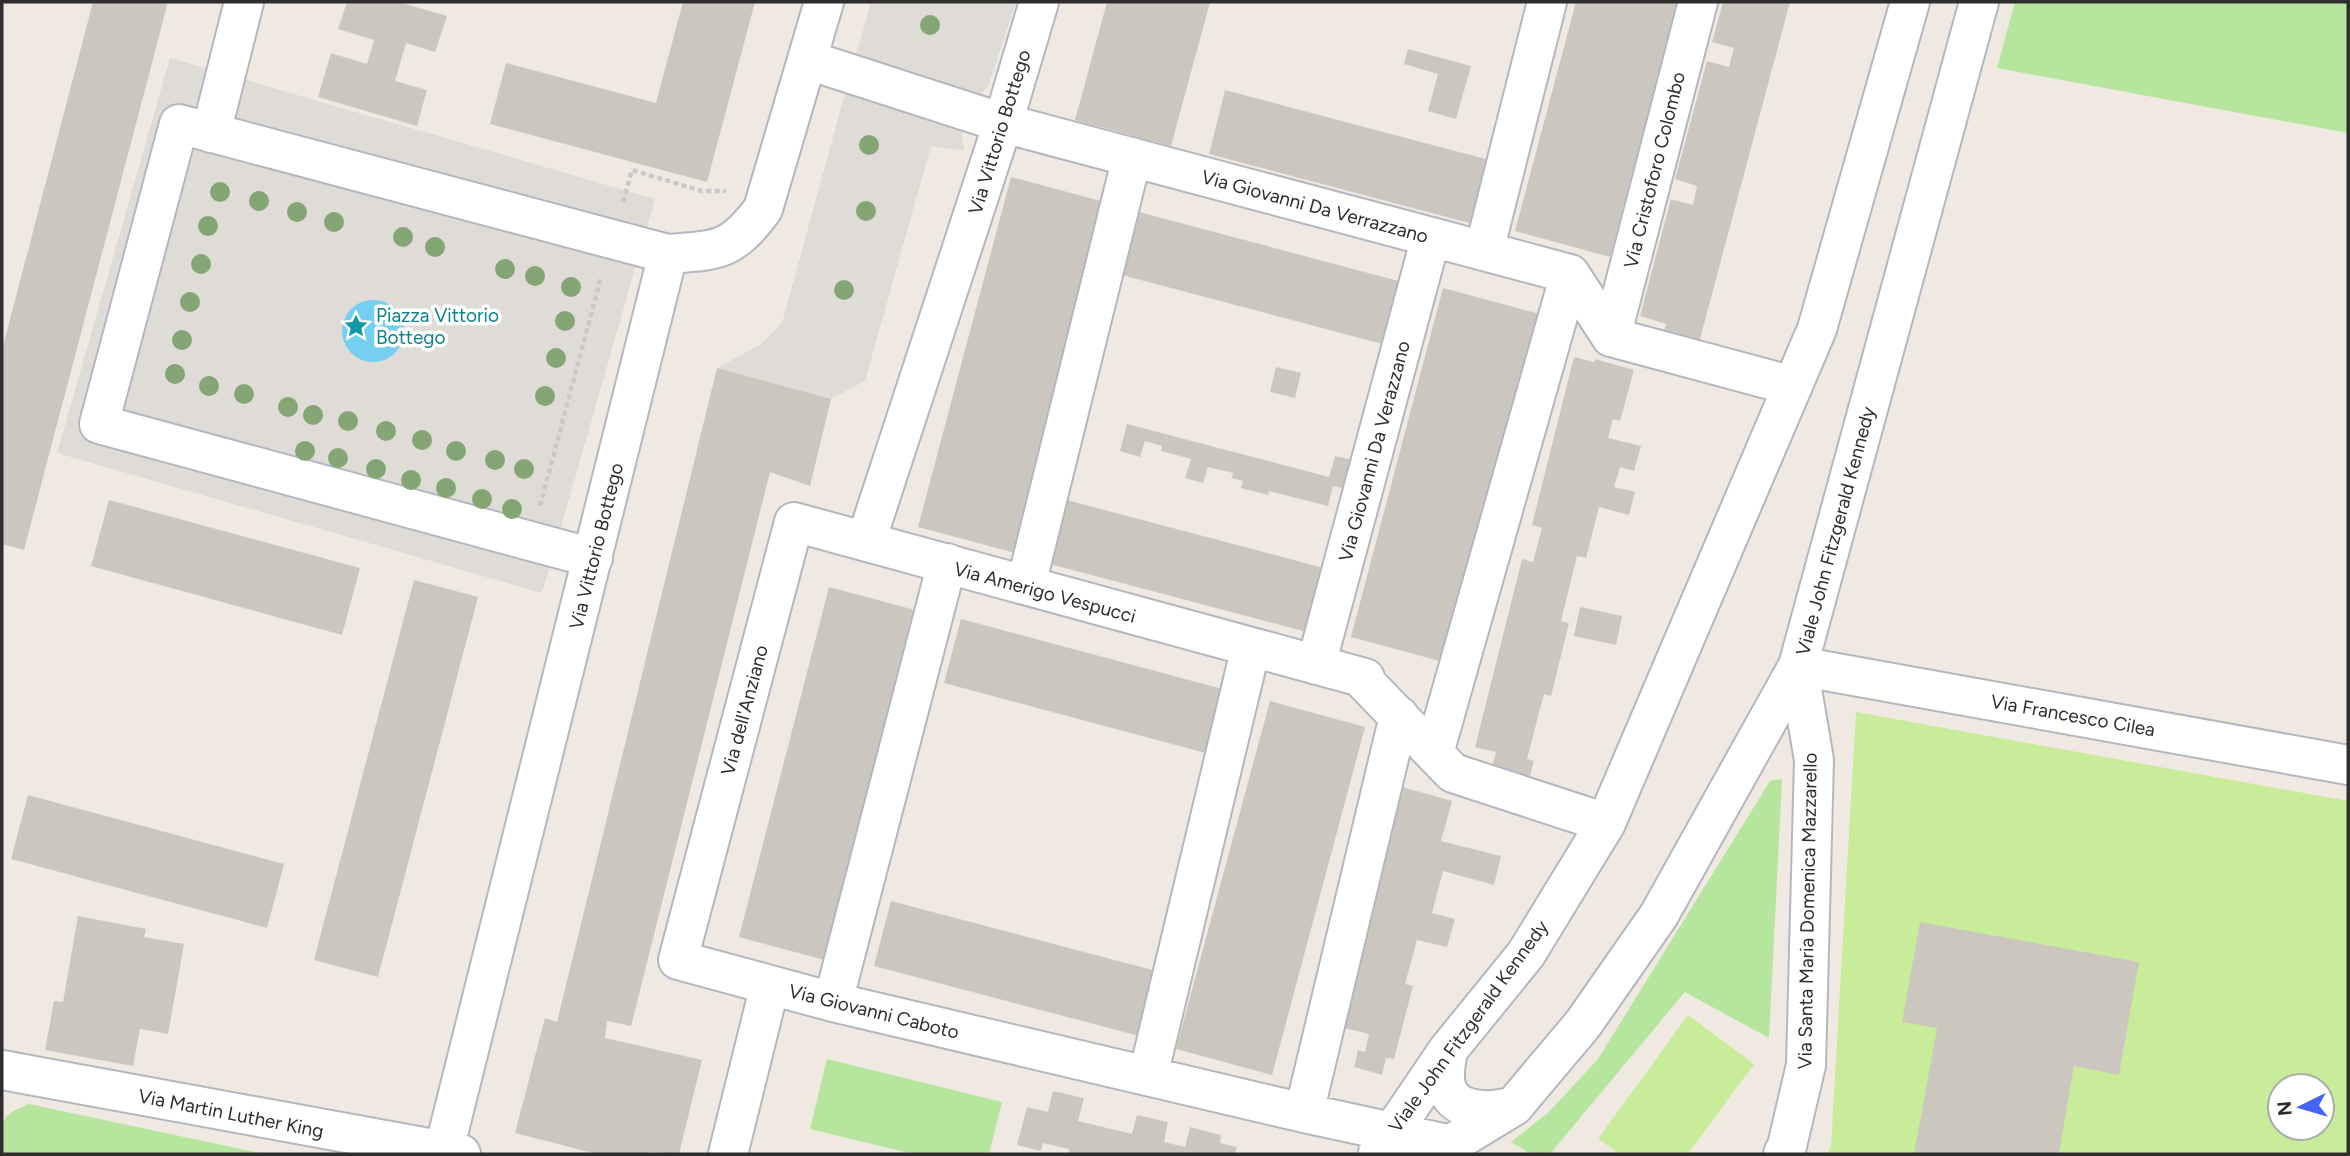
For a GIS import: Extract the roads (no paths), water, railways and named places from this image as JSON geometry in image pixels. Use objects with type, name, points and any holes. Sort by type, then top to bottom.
[{"type":"street","points":[[211,133],[244,2]]},
{"type":"street","points":[[593,558],[99,424],[179,124],[668,254],[703,252],[728,244],[750,227],[763,209],[824,2]]},
{"type":"street","name":"Via Vittorio Bottego","points":[[866,541],[1003,123],[1039,2]]},
{"type":"street","points":[[1484,251],[1547,2]]},
{"type":"street","name":"Via Cristoforo Colombo","points":[[1611,337],[1698,2]]},
{"type":"street","name":"Viale John Fitzgerald Kennedy","points":[[1383,1143],[1448,1050],[1526,954],[1606,823],[1817,329],[1910,2]]},
{"type":"street","name":"Viale John Fitzgerald Kennedy","points":[[1443,1150],[1514,1107],[1583,1024],[1659,915],[1798,666],[1979,2]]},
{"type":"street","name":"Via Giovanni Da Verrazzano","points":[[808,60],[1003,123],[1570,274]]},
{"type":"street","points":[[1026,585],[1132,158]]},
{"type":"street","name":"Via Giovanni Da Verazzano","points":[[1316,665],[1431,237]]},
{"type":"street","name":"Via Vittorio Bottego","points":[[449,1154],[668,254]]},
{"type":"street","points":[[1570,274],[1611,337],[1793,386]]},
{"type":"street","points":[[1434,753],[1570,274]]},
{"type":"street","name":"Via dell'Anziano","points":[[770,985],[678,960],[794,522],[947,563]]},
{"type":"street","name":"Via Amerigo Vespucci","points":[[833,1002],[947,563],[1365,678],[1363,680],[1453,773],[1606,823]]},
{"type":"street","points":[[1148,1076],[1251,647]]},
{"type":"street","name":"Via Francesco Cilea","points":[[1798,666],[2348,765]]},
{"type":"street","name":"Via Santa Maria Domenica Mazzarello","points":[[1783,1154],[1805,1065],[1806,1037],[1814,760],[1798,666]]},
{"type":"street","points":[[1304,1113],[1399,716]]},
{"type":"street","name":"Via Giovanni Caboto","points":[[729,1154],[770,985],[1304,1113],[1383,1143],[1443,1150]]},
{"type":"street","points":[[1448,1050],[1444,1075],[1449,1093],[1461,1105],[1478,1111],[1514,1107]]},
{"type":"street","name":"Via Martin Luther King","points":[[2,1070],[449,1154]]},
{"type":"water","points":[[373,300],[395,309],[404,331],[395,353],[373,362],[351,353],[342,331],[351,309]]},
{"type":"place","name":"Piazza Vittorio Bottego","points":[[356,326]]}]
